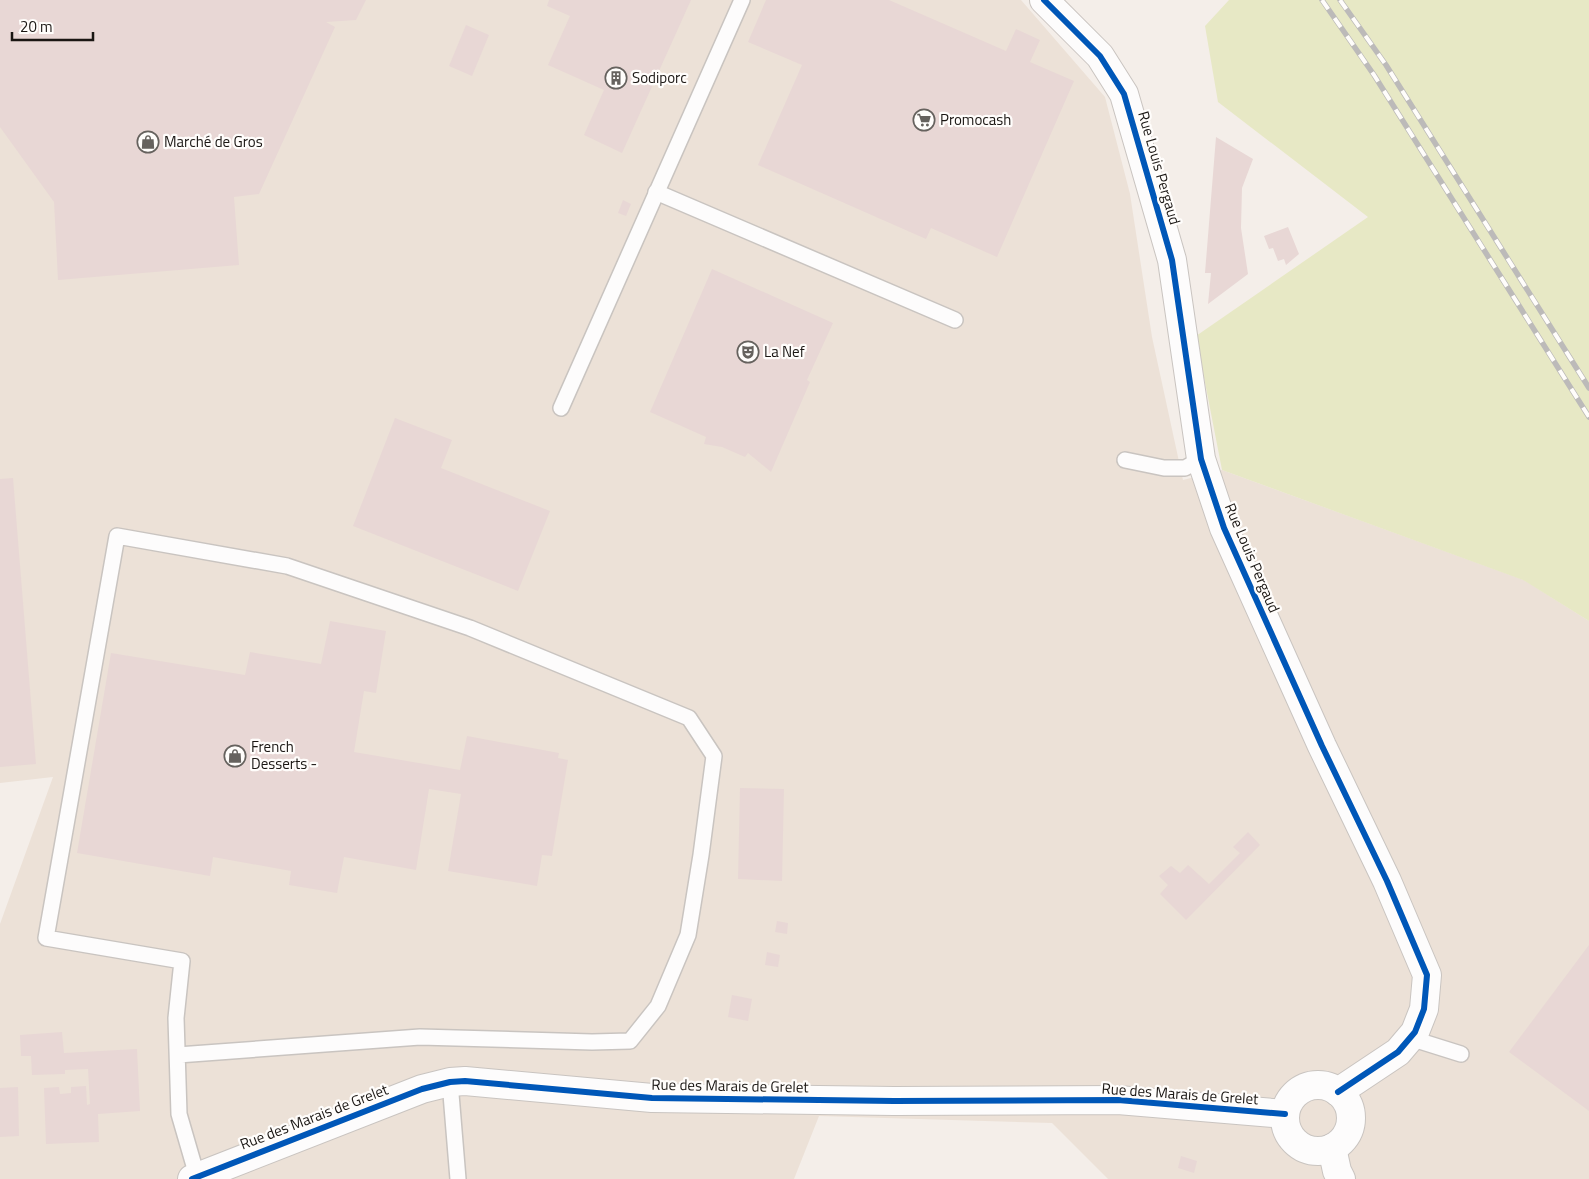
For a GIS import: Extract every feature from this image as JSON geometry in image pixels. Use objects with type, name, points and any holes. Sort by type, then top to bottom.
[{"type":"street","name":"Rue Louis Pergaud","points":[[1044,0],[1100,56],[1124,94],[1172,260],[1201,459],[1224,528],[1322,746],[1387,881],[1427,975],[1424,1008],[1416,1032],[1398,1052],[1338,1092]]},
{"type":"street","name":"Rue des Marais de Grelet","points":[[195,1178],[414,1092],[450,1082],[465,1081],[652,1098],[894,1101],[1118,1100],[1285,1114]]},
{"type":"street","points":[[1320,1085],[1330,1087],[1338,1092],[1346,1100],[1350,1110],[1350,1122],[1347,1132],[1341,1141],[1332,1148],[1318,1151],[1298,1144],[1287,1129],[1285,1114],[1293,1096],[1310,1086],[1320,1085]]},
{"type":"street","points":[[1332,1148],[1337,1171],[1341,1179]]},
{"type":"lane","points":[[560,408],[742,0]]},
{"type":"lane","points":[[656,192],[954,320]]},
{"type":"lane","points":[[1124,460],[1164,468],[1185,468],[1201,459]]},
{"type":"lane","points":[[178,1055],[420,1037],[592,1042],[630,1041],[658,1006],[688,935],[714,756],[689,718],[470,628],[287,566],[117,536],[46,938],[182,961],[176,1018],[179,1114],[195,1178]]},
{"type":"lane","points":[[1410,1038],[1461,1054]]},
{"type":"lane","points":[[450,1082],[458,1179]]},
{"type":"shaded area","points":[[0,0],[1021,0],[1105,97],[1130,194],[1152,337],[1183,480],[1222,470],[1524,580],[1589,621],[1589,1179],[1108,1179],[1052,1123],[819,1116],[794,1179],[0,1179],[0,924],[53,777],[0,783]]},
{"type":"green space","points":[[1229,0],[1589,0],[1589,621],[1523,580],[1222,470],[1196,336],[1368,217],[1218,102],[1205,26]]},
{"type":"building","name":"Marché de Gros","points":[[0,0],[366,0],[356,20],[326,22],[335,27],[259,194],[234,197],[239,265],[58,280],[54,202],[0,127]]},
{"type":"building","name":"Sodiporc","points":[[549,0],[691,0],[622,153],[584,135],[604,90],[548,65],[570,16],[547,6]]},
{"type":"building","name":"Promocash","points":[[766,0],[889,0],[1006,51],[1016,29],[1040,40],[1030,62],[1074,81],[997,257],[931,228],[926,239],[758,165],[802,65],[748,42]]},
{"type":"building","points":[[466,25],[489,35],[472,76],[449,66]]},
{"type":"building","points":[[1216,137],[1253,159],[1242,188],[1241,228],[1248,274],[1208,304],[1211,273],[1205,273]]},
{"type":"building","points":[[623,200],[631,204],[626,216],[618,213]]},
{"type":"building","points":[[1288,227],[1299,254],[1286,265],[1284,259],[1278,261],[1273,248],[1269,249],[1264,236]]},
{"type":"building","name":"La Nef","points":[[712,269],[833,323],[807,380],[810,382],[771,472],[748,453],[745,457],[722,447],[704,444],[706,437],[650,412]]},
{"type":"building","points":[[395,418],[452,440],[441,468],[550,511],[518,591],[353,526]]},
{"type":"building","points":[[13,478],[36,764],[0,767],[0,479]]},
{"type":"building","name":"French Desserts -","points":[[330,621],[386,631],[376,693],[364,691],[354,752],[460,770],[467,736],[559,753],[558,758],[568,760],[552,856],[542,855],[537,886],[448,871],[461,794],[429,789],[416,870],[344,857],[337,893],[289,885],[291,871],[213,857],[210,876],[77,853],[111,653],[245,675],[250,652],[321,664]]},
{"type":"building","points":[[740,788],[784,789],[782,881],[738,879]]},
{"type":"building","points":[[1248,832],[1260,845],[1186,920],[1160,894],[1168,885],[1159,876],[1171,866],[1180,873],[1188,865],[1209,884],[1240,853],[1233,847]]},
{"type":"building","points":[[777,921],[788,923],[787,934],[775,932]]},
{"type":"building","points":[[1589,945],[1589,1111],[1509,1052]]},
{"type":"building","points":[[767,952],[780,955],[778,967],[765,965]]},
{"type":"building","points":[[732,995],[752,999],[748,1021],[728,1017]]},
{"type":"building","points":[[62,1032],[64,1053],[137,1049],[140,1111],[98,1114],[99,1142],[46,1144],[44,1088],[59,1087],[60,1094],[71,1093],[71,1087],[86,1086],[87,1105],[90,1104],[88,1069],[65,1070],[65,1074],[32,1075],[31,1056],[21,1056],[20,1035]]},
{"type":"building","points":[[18,1087],[19,1136],[0,1137],[0,1088]]},
{"type":"building","points":[[1181,1156],[1197,1161],[1194,1173],[1178,1168]]},
{"type":"railway","points":[[1322,0],[1374,75],[1589,417]]},
{"type":"railway","points":[[1340,0],[1386,65],[1589,388]]},
{"type":"cycle path","points":[[1044,0],[1100,56],[1124,94],[1172,260],[1201,459],[1224,528],[1322,746],[1387,881],[1427,975],[1424,1009],[1415,1032],[1398,1052],[1338,1092]]},
{"type":"cycle path","points":[[192,1179],[422,1089],[450,1082],[465,1081],[652,1098],[894,1101],[1118,1100],[1285,1114]]},
{"type":"place","name":"Sodiporc","points":[[616,78]]},
{"type":"place","name":"Promocash","points":[[924,120]]},
{"type":"place","name":"Marché de Gros","points":[[148,142]]},
{"type":"place","name":"La Nef","points":[[748,352]]},
{"type":"place","name":"French Desserts -","points":[[235,756]]}]
